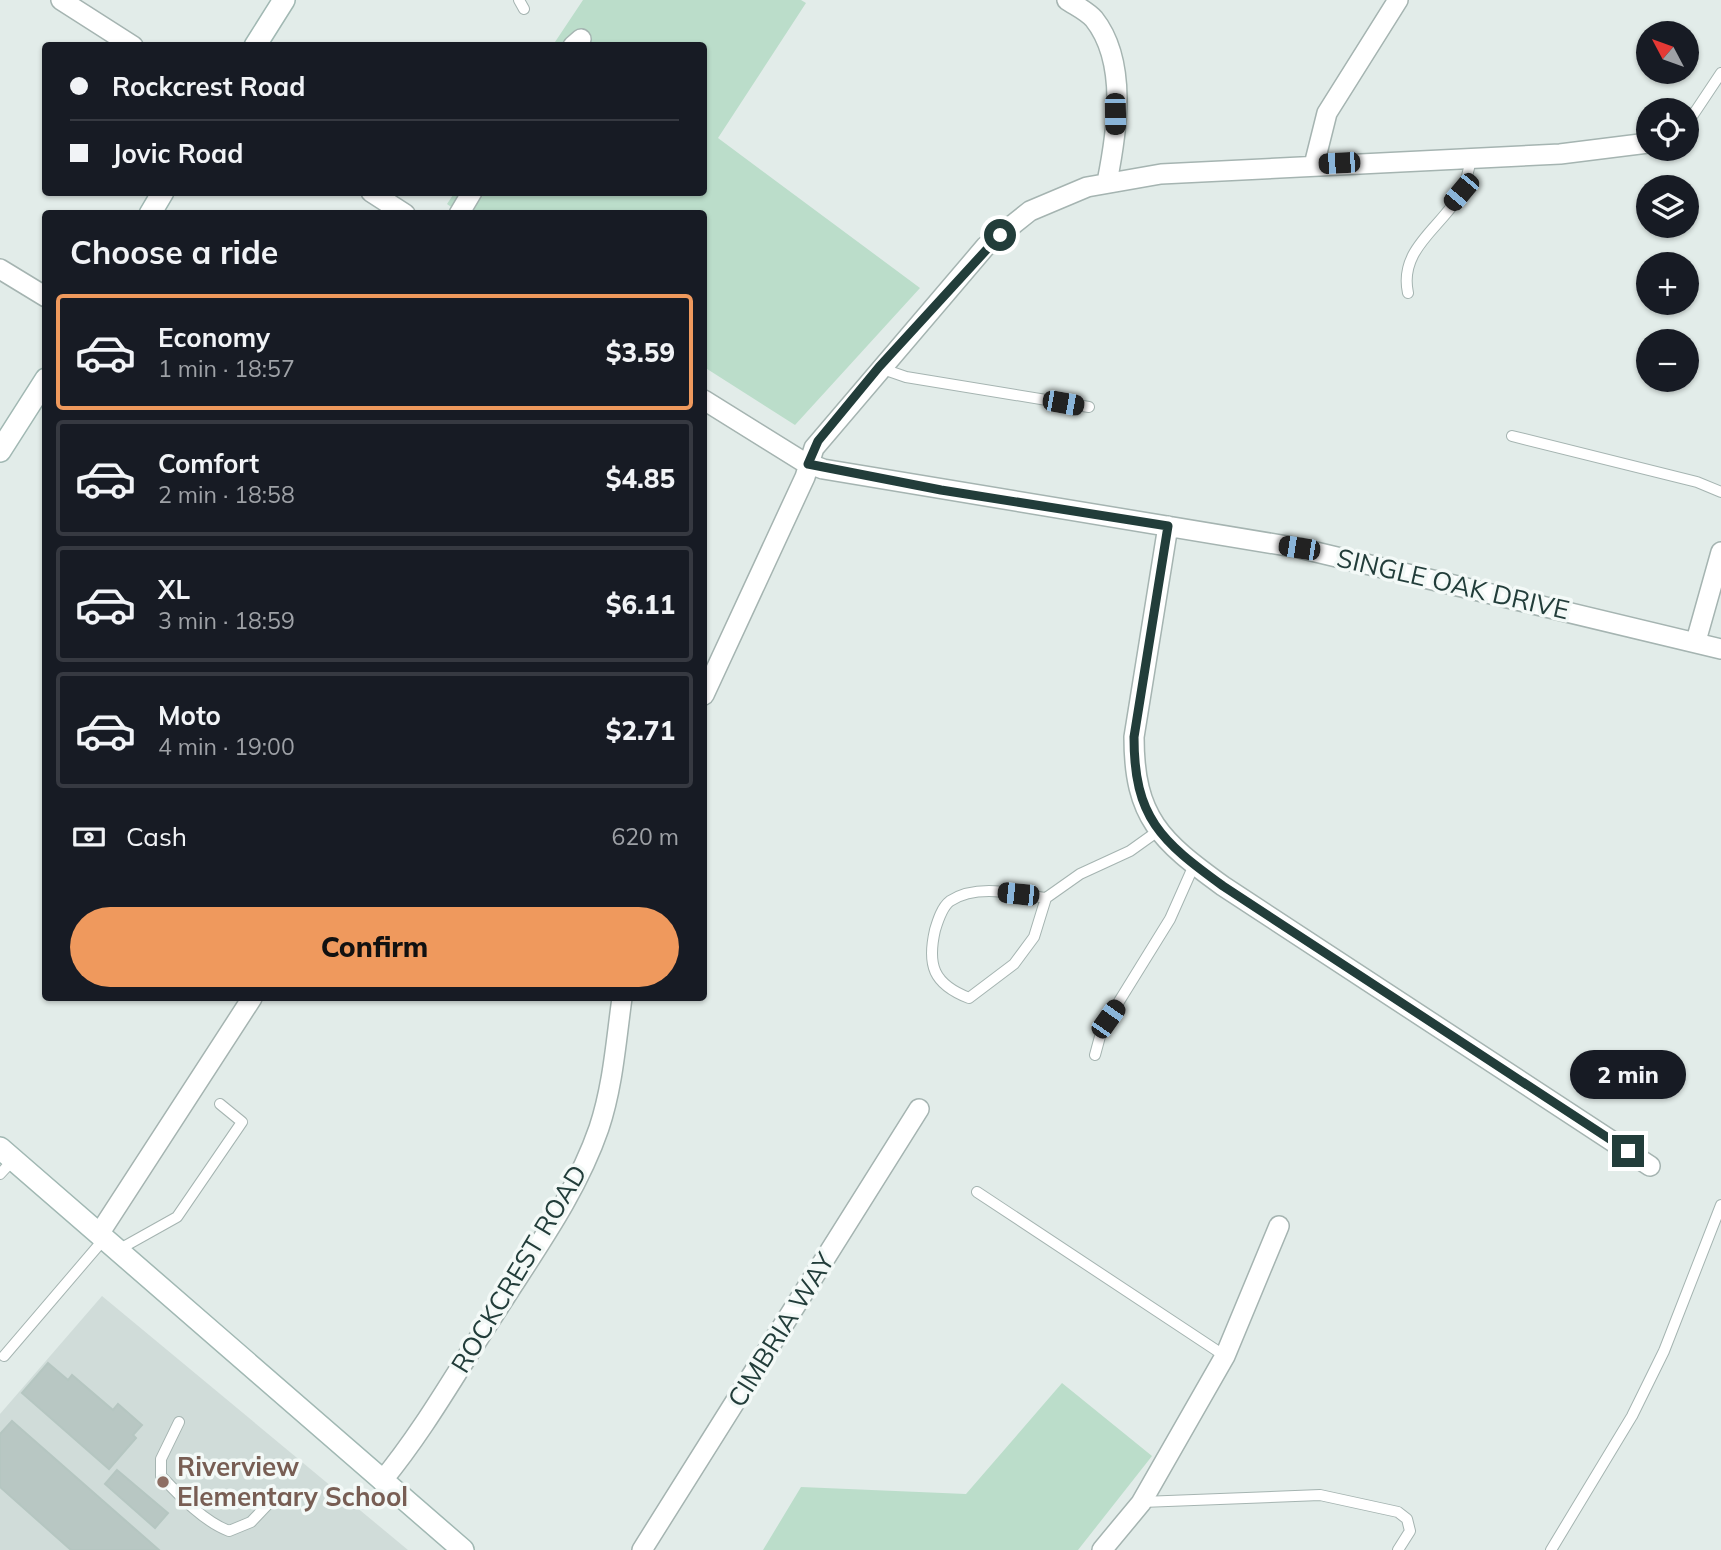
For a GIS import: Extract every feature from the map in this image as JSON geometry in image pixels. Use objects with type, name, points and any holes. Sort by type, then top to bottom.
[{"type":"main road","points":[[258,42],[284,0]]},
{"type":"main road","points":[[0,451],[42,385]]},
{"type":"main road","points":[[4,1161],[107,1241],[463,1550]]},
{"type":"street","points":[[61,0],[127,42]]},
{"type":"street","points":[[1067,0],[1092,17],[1109,43],[1114,65],[1116,138],[1107,182]]},
{"type":"street","points":[[1314,165],[1327,113],[1398,0]]},
{"type":"street","points":[[707,688],[818,441],[986,246],[1013,223],[1060,198],[1107,182],[1161,174],[1560,154],[1636,144]]},
{"type":"street","points":[[377,196],[399,210]]},
{"type":"street","points":[[0,269],[42,295]]},
{"type":"street","name":"SINGLE OAK DRIVE","points":[[707,402],[808,464],[941,490],[1337,555],[1721,649]]},
{"type":"street","points":[[1168,526],[1134,737],[1134,765],[1139,786],[1144,805],[1157,831],[1194,865],[1650,1166]]},
{"type":"street","points":[[1696,641],[1721,552]]},
{"type":"street","points":[[107,1241],[250,1001]]},
{"type":"street","name":"ROCKCREST ROAD","points":[[383,1481],[412,1443],[551,1225],[581,1170],[608,1098],[622,1001]]},
{"type":"street","name":"CIMBRIA WAY","points":[[642,1550],[919,1109]]},
{"type":"street","points":[[1102,1550],[1141,1503],[1225,1356],[1279,1226]]},
{"type":"lane","points":[[1699,106],[1721,73]]},
{"type":"lane","points":[[1408,293],[1405,278],[1415,249],[1461,192],[1471,158]]},
{"type":"lane","points":[[879,367],[906,377],[1089,407]]},
{"type":"lane","points":[[1512,436],[1697,482],[1721,492]]},
{"type":"lane","points":[[1046,898],[988,891],[965,894],[948,902],[938,918],[932,942],[931,964],[941,981],[969,998],[1014,964],[1034,937],[1046,898],[1080,874],[1130,851],[1157,831]]},
{"type":"lane","points":[[1095,1055],[1102,1029],[1170,919],[1194,865]]},
{"type":"lane","points":[[4,1356],[107,1241],[177,1217],[242,1122],[220,1104]]},
{"type":"lane","points":[[978,1192],[1225,1356]]},
{"type":"lane","points":[[1551,1550],[1632,1416],[1659,1362],[1721,1205]]},
{"type":"lane","points":[[179,1422],[161,1459],[161,1476],[175,1490],[216,1526],[229,1531],[251,1522],[269,1503]]},
{"type":"lane","points":[[1141,1503],[1320,1495],[1398,1512],[1407,1519],[1410,1531],[1398,1550]]},
{"type":"shaded area","name":"Riverview Elementary School","points":[[102,1296],[408,1550],[0,1550],[0,1414]]},
{"type":"green space","points":[[583,0],[801,0],[806,3],[718,138],[920,288],[795,425],[707,369],[707,210],[455,210],[447,204],[452,196],[707,196],[707,42],[555,42]]},
{"type":"green space","points":[[1062,1383],[1152,1456],[1078,1550],[763,1550],[801,1487],[966,1494]]},
{"type":"building","points":[[48,1363],[68,1380],[72,1375],[113,1410],[118,1404],[142,1425],[133,1435],[136,1438],[109,1469],[22,1393]]},
{"type":"building","points":[[12,1421],[159,1550],[71,1550],[0,1487],[0,1434]]},
{"type":"building","points":[[117,1470],[168,1513],[155,1528],[105,1484]]},
{"type":"place","name":"Riverview Elementary School","points":[[163,1482]]},
{"type":"route","points":[[1000,235],[986,246],[879,367],[818,441],[808,464],[941,490],[1168,526],[1134,737],[1134,765],[1139,786],[1144,805],[1157,831],[1176,850],[1223,886],[1628,1151]]}]
